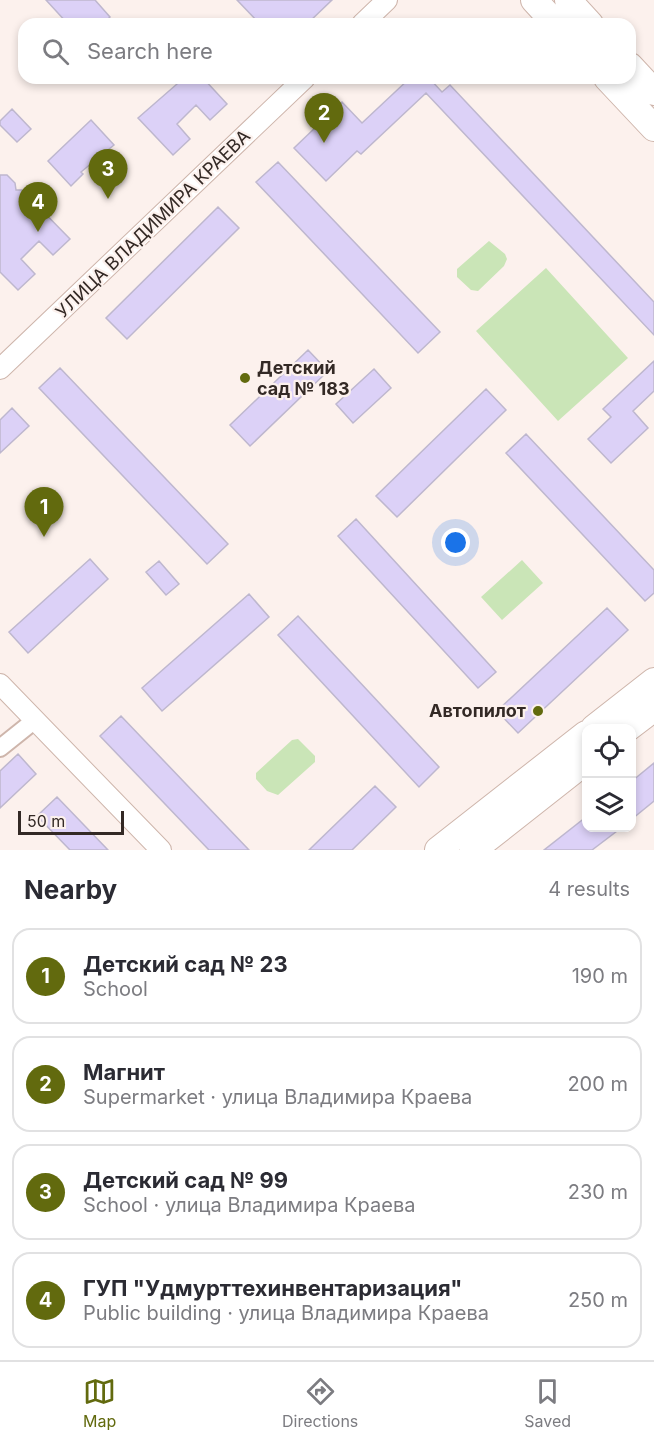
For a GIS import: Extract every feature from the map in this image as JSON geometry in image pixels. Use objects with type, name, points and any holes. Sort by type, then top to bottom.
[{"type":"main road","points":[[534,0],[550,18]]},
{"type":"main road","points":[[568,0],[585,18]]},
{"type":"main road","points":[[636,72],[654,92]]},
{"type":"main road","points":[[613,84],[654,128]]},
{"type":"main road","points":[[600,724],[654,681]]},
{"type":"main road","points":[[634,724],[654,708]]},
{"type":"main road","points":[[438,850],[582,737]]},
{"type":"main road","points":[[473,850],[582,764]]},
{"type":"street","points":[[368,18],[387,0]]},
{"type":"street","name":"УЛИЦА ВЛАДИМИРА КРАЕВА","points":[[0,369],[299,84]]},
{"type":"street","points":[[0,684],[161,850]]},
{"type":"street","points":[[0,748],[34,720]]},
{"type":"green space","points":[[489,241],[505,254],[507,259],[504,266],[478,291],[471,290],[457,277],[457,269]]},
{"type":"green space","points":[[546,268],[628,358],[558,421],[476,331]]},
{"type":"green space","points":[[522,560],[543,583],[502,620],[481,597]]},
{"type":"green space","points":[[298,739],[315,756],[315,762],[278,795],[267,791],[256,779],[256,773],[292,740]]},
{"type":"building","points":[[46,0],[95,0],[110,17],[109,18],[62,18]]},
{"type":"building","points":[[237,0],[332,0],[313,18],[254,18]]},
{"type":"building","points":[[177,84],[209,84],[227,104],[210,120],[196,105],[177,124],[190,139],[173,155],[138,118]]},
{"type":"building","points":[[404,84],[435,84],[442,92],[450,85],[654,302],[654,335],[426,93],[361,154],[357,151],[326,181],[294,148],[342,102],[362,123]]},
{"type":"building","points":[[12,109],[31,129],[17,142],[0,125],[0,121]]},
{"type":"building","points":[[91,120],[114,145],[81,172],[83,174],[71,186],[48,161]]},
{"type":"building","points":[[278,162],[440,332],[418,353],[256,182]]},
{"type":"building","points":[[0,175],[7,175],[15,183],[16,190],[22,190],[70,239],[53,255],[39,241],[21,259],[35,274],[18,290],[0,272]]},
{"type":"building","points":[[218,207],[239,228],[127,339],[106,318]]},
{"type":"building","points":[[308,350],[328,371],[250,446],[230,425]]},
{"type":"building","points":[[654,361],[654,391],[633,411],[648,428],[611,463],[588,439],[611,417],[603,409]]},
{"type":"building","points":[[60,368],[228,544],[207,564],[39,388]]},
{"type":"building","points":[[374,369],[391,388],[353,423],[336,404]]},
{"type":"building","points":[[486,389],[506,410],[397,517],[376,496]]},
{"type":"building","points":[[12,408],[29,426],[0,453],[0,420]]},
{"type":"building","points":[[526,434],[654,570],[654,593],[645,601],[506,453]]},
{"type":"building","points":[[356,519],[496,672],[478,688],[338,536]]},
{"type":"building","points":[[90,559],[108,579],[28,653],[9,632]]},
{"type":"building","points":[[159,561],[179,584],[166,595],[146,572]]},
{"type":"building","points":[[249,594],[269,617],[162,711],[142,688]]},
{"type":"building","points":[[607,608],[628,630],[518,733],[497,711]]},
{"type":"building","points":[[298,616],[439,767],[419,787],[278,635]]},
{"type":"building","points":[[121,716],[249,850],[209,850],[100,736]]},
{"type":"building","points":[[18,754],[36,774],[0,808],[0,771]]},
{"type":"building","points":[[654,763],[654,801],[636,816],[636,778]]},
{"type":"building","points":[[375,786],[396,807],[352,850],[309,850]]},
{"type":"building","points":[[57,797],[108,850],[70,850],[37,816]]},
{"type":"building","points":[[582,820],[582,832],[616,832],[592,850],[544,850]]},
{"type":"place","name":"Магнит","points":[[324,143]]},
{"type":"place","name":"Детский сад № 99","points":[[108,199]]},
{"type":"place","name":"ГУП \"Удмурттехинвентаризация\"","points":[[38,232]]},
{"type":"place","name":"Детский сад № 183","points":[[245,378]]},
{"type":"place","name":"Детский сад № 23","points":[[44,537]]},
{"type":"place","name":"Автопилот","points":[[538,711]]}]
